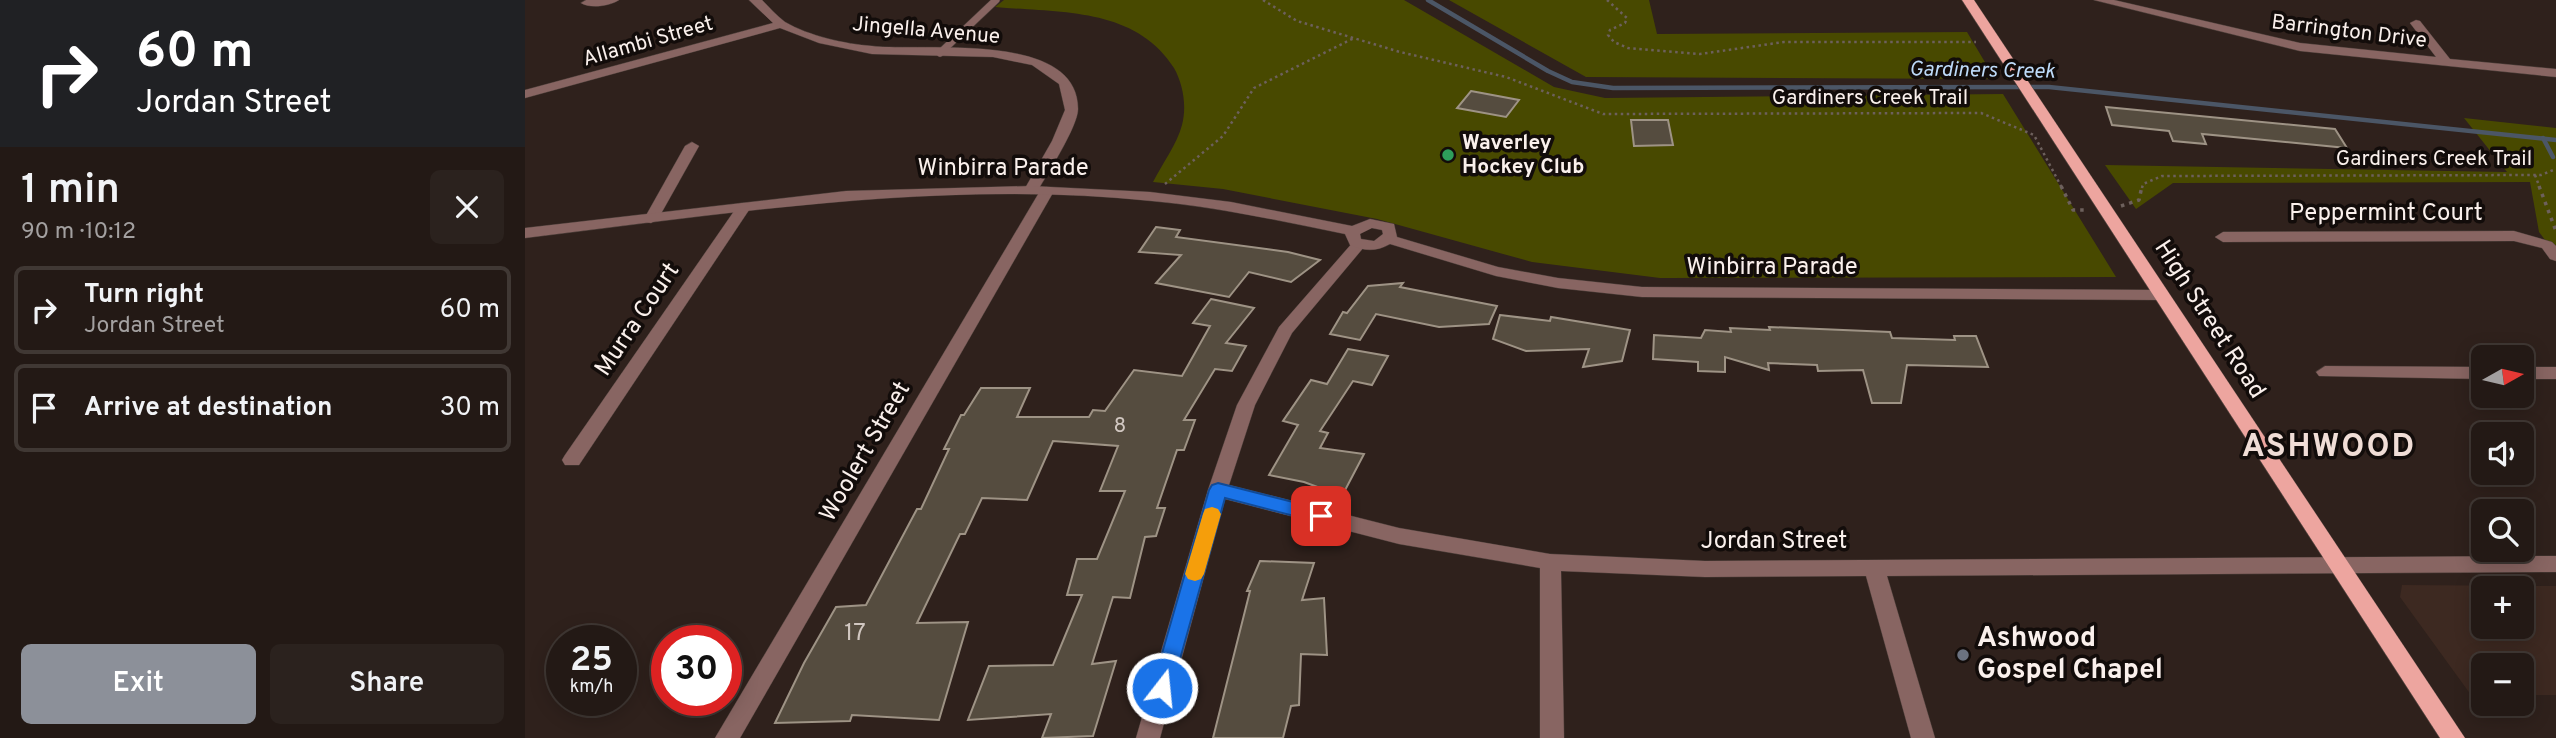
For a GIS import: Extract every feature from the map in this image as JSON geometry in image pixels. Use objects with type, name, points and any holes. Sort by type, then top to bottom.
[{"type":"main road","name":"High Street Road","points":[[1968,0],[2453,738]]},
{"type":"street","points":[[587,4],[613,0]]},
{"type":"street","name":"Jingella Avenue","points":[[755,0],[781,24],[823,40],[872,50],[993,53],[1036,62],[1065,82],[1073,110],[1039,191]]},
{"type":"street","name":"Barrington Drive","points":[[2100,0],[2149,10],[2242,36],[2299,47],[2556,74]]},
{"type":"street","points":[[2149,10],[2160,0]]},
{"type":"street","points":[[2416,23],[2447,63]]},
{"type":"street","name":"Allambi Street","points":[[525,94],[781,24]]},
{"type":"street","points":[[651,219],[692,146]]},
{"type":"street","name":"Winbirra Parade","points":[[525,233],[846,195],[1039,191],[1150,197],[1231,206],[1357,237]]},
{"type":"street","name":"Woolert Street","points":[[727,738],[1039,191]]},
{"type":"street","name":"Murra Court","points":[[572,460],[744,206]]},
{"type":"street","name":"Winbirra Parade","points":[[525,244],[651,219]]},
{"type":"street","points":[[1148,738],[1218,490],[1246,405],[1285,331],[1357,237],[1370,223],[1384,225],[1391,231],[1388,239],[1372,246],[1357,237]]},
{"type":"street","name":"Peppermint Court","points":[[2223,237],[2514,236],[2553,244]]},
{"type":"street","name":"Winbirra Parade","points":[[1388,239],[1496,271],[1558,283],[1642,292],[2161,295]]},
{"type":"street","points":[[2325,372],[2471,373]]},
{"type":"street","points":[[2534,373],[2556,373]]},
{"type":"street","name":"Jordan Street","points":[[1218,490],[1399,536],[1550,562],[1705,569],[2556,564]]},
{"type":"street","points":[[1550,562],[1552,738]]},
{"type":"street","points":[[1874,568],[1923,738]]},
{"type":"lane","points":[[940,53],[996,0]]},
{"type":"path","name":"Gardiners Creek Trail","points":[[1263,0],[1297,21],[1506,77],[1603,114],[1981,113],[2034,135],[2073,210],[2105,209],[2139,200],[2143,184],[2162,176],[2535,175],[2556,169]]},
{"type":"path","points":[[1607,0],[1627,18],[1625,23],[1610,30],[1608,35],[1614,42],[1628,48],[1660,53],[1700,54],[1784,42],[1995,41]]},
{"type":"path","points":[[1150,197],[1223,136],[1254,88],[1353,38]]},
{"type":"path","points":[[2535,175],[2553,244]]},
{"type":"shaded area","points":[[1004,0],[1404,0],[1554,87],[1605,98],[2003,94],[2116,277],[1660,278],[1532,262],[1377,219],[1223,189],[1153,182],[1177,139],[1184,110],[1182,88],[1177,74],[1158,48],[1117,23],[1070,13],[995,7]]},
{"type":"shaded area","points":[[1449,0],[1649,0],[1657,34],[1967,32],[1995,79],[1586,77]]},
{"type":"shaded area","points":[[2464,118],[2556,128],[2556,255],[2539,232],[2530,182],[2173,183],[2136,209],[2105,165],[2507,172]]},
{"type":"shaded area","points":[[2402,585],[2471,585],[2471,639],[2534,639],[2534,586],[2556,586],[2556,695],[2534,695],[2534,653],[2471,653],[2471,695],[2400,597]]},
{"type":"building","points":[[1471,91],[1519,100],[1506,117],[1457,108]]},
{"type":"building","points":[[2106,107],[2335,129],[2347,148],[2202,134],[2206,144],[2173,141],[2169,131],[2112,125]]},
{"type":"building","points":[[1631,120],[1668,120],[1673,145],[1634,146]]},
{"type":"building","points":[[1156,227],[1180,230],[1176,237],[1288,252],[1320,260],[1291,282],[1249,272],[1229,297],[1156,283],[1181,255],[1139,252]]},
{"type":"building","points":[[1403,283],[1400,287],[1497,306],[1489,324],[1439,327],[1376,314],[1360,340],[1330,334],[1343,312],[1347,313],[1368,286]]},
{"type":"building","points":[[1211,299],[1254,308],[1226,343],[1246,346],[1232,371],[1215,369],[1184,420],[1195,420],[1184,450],[1177,450],[1157,508],[1165,508],[1156,536],[1145,537],[1130,598],[1113,597],[1092,664],[1116,661],[1093,736],[1042,738],[1051,714],[968,720],[989,666],[1053,665],[1082,595],[1067,595],[1077,559],[1097,559],[1125,491],[1100,491],[1118,446],[1053,441],[1027,500],[982,498],[965,534],[960,534],[917,623],[968,622],[939,720],[852,715],[850,721],[775,723],[804,663],[836,607],[866,605],[917,509],[921,509],[949,449],[944,449],[961,415],[964,415],[981,388],[1030,388],[1017,417],[1089,417],[1093,410],[1105,411],[1134,370],[1182,376],[1210,326],[1193,323]]},
{"type":"building","points":[[1500,315],[1550,321],[1551,317],[1630,330],[1622,361],[1583,367],[1589,349],[1526,351],[1493,339]]},
{"type":"building","points":[[1769,327],[1890,332],[1892,338],[1955,340],[1954,336],[1976,336],[1988,367],[1907,365],[1901,403],[1872,403],[1863,370],[1818,371],[1817,365],[1768,363],[1769,370],[1725,357],[1725,372],[1698,371],[1698,362],[1653,359],[1654,335],[1701,338],[1705,330],[1731,332],[1730,328],[1770,330]]},
{"type":"building","points":[[1348,349],[1388,356],[1372,385],[1353,381],[1320,431],[1328,433],[1320,448],[1364,454],[1342,496],[1304,482],[1269,475],[1298,425],[1283,421],[1311,380],[1327,384]]},
{"type":"building","points":[[1260,561],[1314,563],[1302,600],[1324,598],[1327,655],[1301,654],[1299,705],[1291,706],[1283,738],[1213,738],[1250,591],[1247,591]]},
{"type":"waterway","name":"Gardiners Creek","points":[[1428,0],[1548,71],[1572,82],[1613,88],[2049,87],[2543,139]]},
{"type":"waterway","name":"Gardiners Creek","points":[[2543,139],[2556,140]]},
{"type":"waterway","points":[[2543,139],[2553,157]]},
{"type":"slow traffic","points":[[1195,574],[1212,514]]},
{"type":"place","name":"Waverley Hockey Club","points":[[1448,155]]},
{"type":"place","name":"Ashwood Gospel Chapel","points":[[1963,655]]},
{"type":"district","name":"ASHWOOD","points":[[2329,448]]},
{"type":"route","points":[[1162,688],[1218,490],[1321,516]]}]
